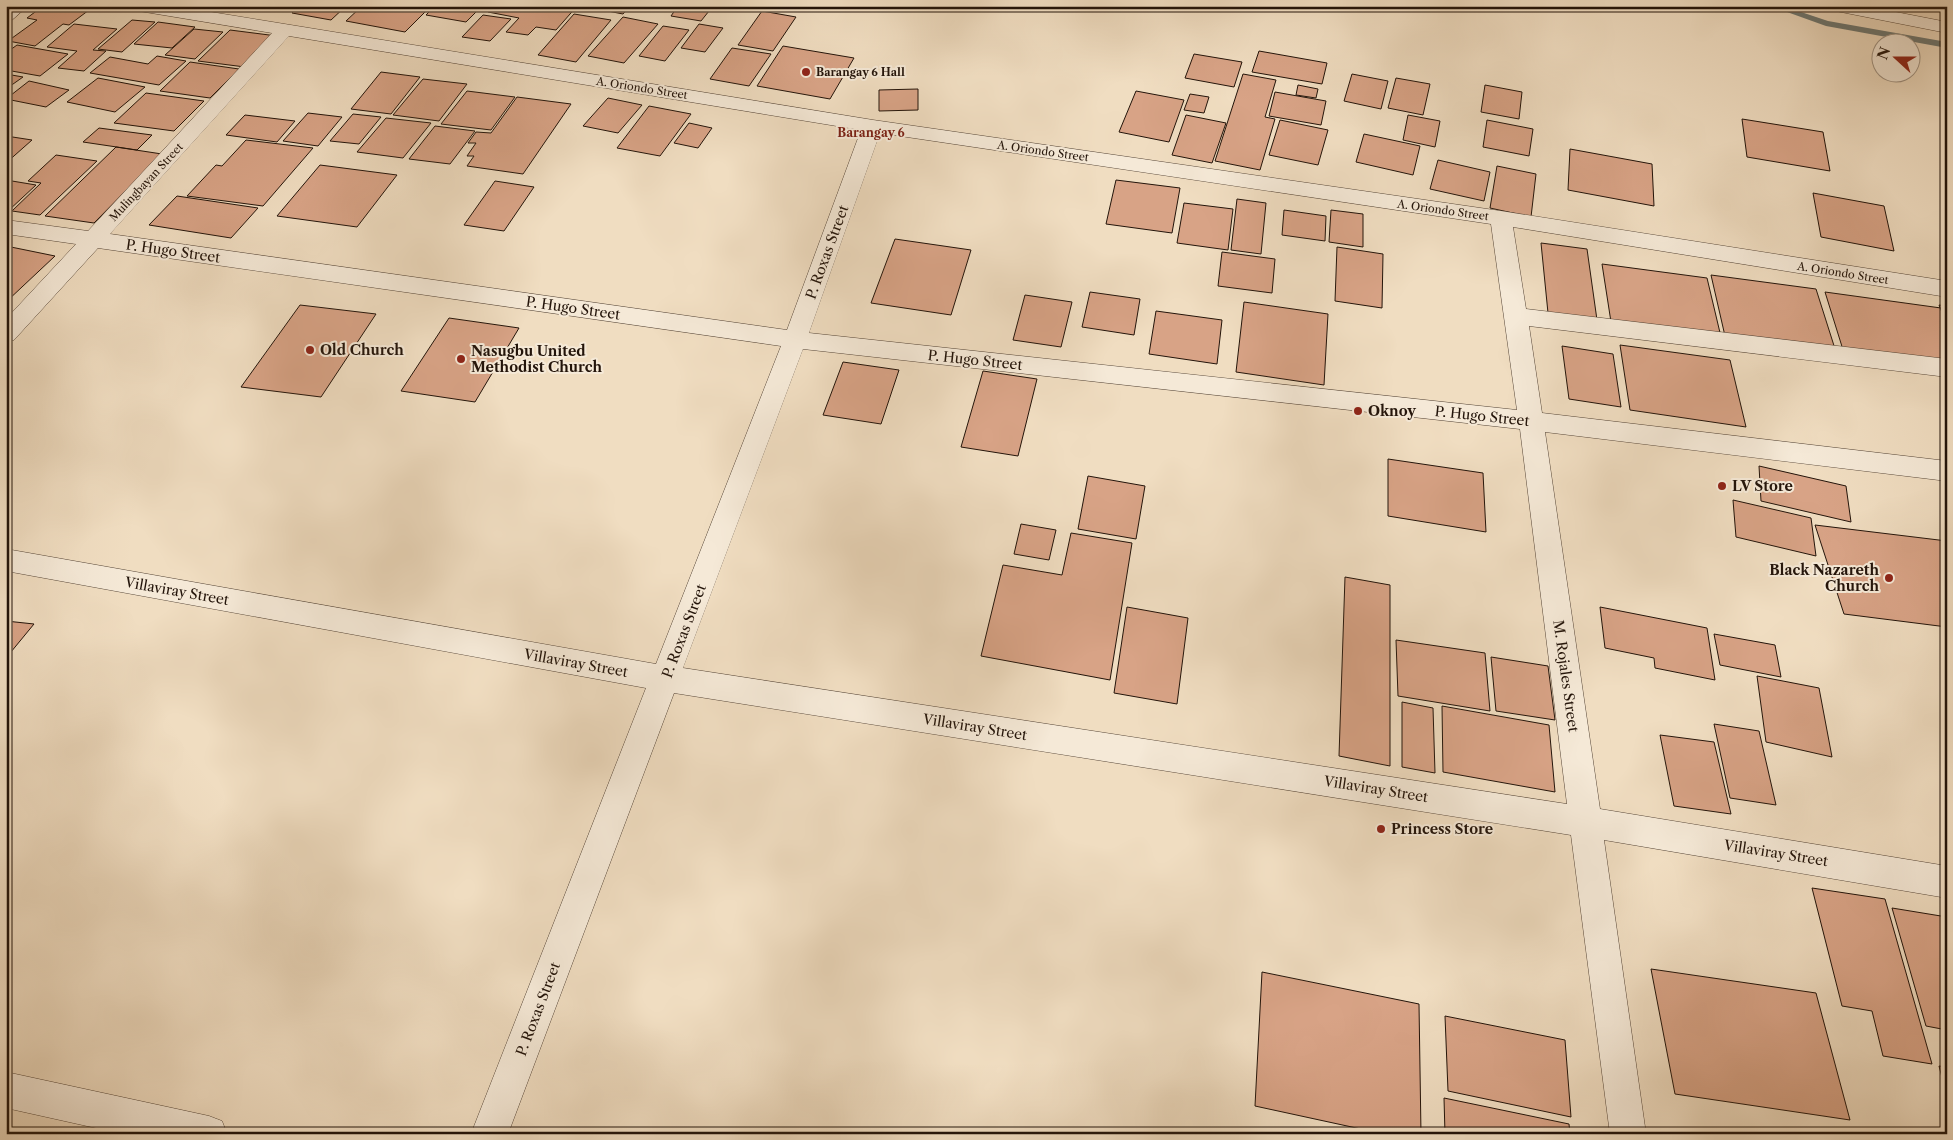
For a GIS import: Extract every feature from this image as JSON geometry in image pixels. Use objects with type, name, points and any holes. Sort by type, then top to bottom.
[{"type":"street","points":[[6,16],[19,6]]},
{"type":"street","name":"A. Oriondo Street","points":[[139,6],[874,126],[1501,218],[1947,289]]},
{"type":"street","points":[[1836,6],[1947,28]]},
{"type":"street","name":"Mulingbayan Street","points":[[6,334],[285,30]]},
{"type":"street","name":"P. Roxas Street","points":[[490,1134],[666,679],[874,126]]},
{"type":"street","name":"M. Rojales Street","points":[[1501,218],[1531,421],[1628,1134]]},
{"type":"street","name":"P. Hugo Street","points":[[6,227],[795,340],[1531,421],[1947,471]]},
{"type":"street","points":[[1516,316],[1947,368]]},
{"type":"street","name":"Villaviray Street","points":[[6,560],[666,679],[1586,822],[1947,882]]},
{"type":"street","points":[[6,1090],[209,1134]]},
{"type":"building","points":[[43,6],[66,6],[89,10],[69,25],[63,24],[35,46],[8,41],[37,20],[27,18]]},
{"type":"building","points":[[264,6],[293,6],[288,10]]},
{"type":"building","points":[[299,6],[346,6],[331,20],[292,13]]},
{"type":"building","points":[[362,6],[431,6],[405,32],[346,21]]},
{"type":"building","points":[[435,6],[482,6],[466,22],[426,15]]},
{"type":"building","points":[[494,6],[577,6],[556,30],[536,27],[528,35],[506,32],[519,18],[488,12]]},
{"type":"building","points":[[582,6],[630,6],[623,14]]},
{"type":"building","points":[[678,6],[713,6],[701,21],[671,16]]},
{"type":"building","points":[[762,11],[796,17],[773,51],[738,45]]},
{"type":"building","points":[[574,14],[611,20],[576,62],[538,55]]},
{"type":"building","points":[[483,15],[511,19],[490,41],[462,37]]},
{"type":"building","points":[[623,17],[658,24],[624,63],[588,56]]},
{"type":"building","points":[[132,20],[155,22],[122,52],[98,49]]},
{"type":"building","points":[[158,22],[195,27],[172,48],[134,44]]},
{"type":"building","points":[[74,24],[117,29],[93,50],[106,51],[84,71],[58,68],[77,51],[47,47]]},
{"type":"building","points":[[699,24],[723,28],[705,52],[681,48]]},
{"type":"building","points":[[663,26],[689,30],[665,61],[639,56]]},
{"type":"building","points":[[194,29],[223,32],[195,59],[165,55]]},
{"type":"building","points":[[230,30],[277,36],[245,67],[198,61]]},
{"type":"building","points":[[17,45],[68,54],[40,76],[6,70],[6,53]]},
{"type":"building","name":"Barangay 6 Hall","points":[[783,46],[854,58],[830,99],[757,86]]},
{"type":"building","points":[[732,48],[771,54],[749,86],[710,79]]},
{"type":"building","points":[[1259,51],[1327,63],[1322,84],[1252,72]]},
{"type":"building","points":[[1194,54],[1242,62],[1234,87],[1185,78]]},
{"type":"building","points":[[157,56],[186,61],[159,85],[90,73],[110,57],[148,64]]},
{"type":"building","points":[[190,62],[239,69],[210,98],[160,91]]},
{"type":"building","points":[[381,72],[420,77],[391,114],[351,109]]},
{"type":"building","points":[[6,74],[23,77],[6,89]]},
{"type":"building","points":[[1243,74],[1276,80],[1265,117],[1275,119],[1260,170],[1215,161]]},
{"type":"building","points":[[1352,74],[1388,81],[1381,109],[1344,101]]},
{"type":"building","points":[[98,78],[145,87],[115,112],[67,102]]},
{"type":"building","points":[[1396,78],[1430,84],[1423,115],[1388,108]]},
{"type":"building","points":[[423,79],[467,84],[439,121],[393,115]]},
{"type":"building","points":[[29,81],[69,90],[46,107],[6,99]]},
{"type":"building","points":[[1298,85],[1318,89],[1316,98],[1296,95]]},
{"type":"building","points":[[1485,85],[1522,92],[1519,119],[1481,112]]},
{"type":"building","points":[[918,89],[918,110],[879,111],[879,90]]},
{"type":"building","points":[[467,91],[515,97],[491,130],[441,124]]},
{"type":"building","points":[[1136,91],[1184,100],[1169,142],[1119,132]]},
{"type":"building","points":[[1275,92],[1326,101],[1321,125],[1269,116]]},
{"type":"building","points":[[146,93],[204,101],[174,131],[114,123]]},
{"type":"building","points":[[1190,94],[1209,97],[1204,113],[1184,110]]},
{"type":"building","points":[[517,97],[571,104],[523,174],[467,166],[474,156],[467,156],[476,143],[468,143],[476,132],[491,133]]},
{"type":"building","points":[[608,98],[642,105],[618,133],[583,126]]},
{"type":"building","points":[[649,106],[691,114],[660,156],[617,148]]},
{"type":"building","points":[[308,113],[342,117],[318,146],[283,141]]},
{"type":"building","points":[[353,114],[381,117],[359,144],[330,141]]},
{"type":"building","points":[[245,115],[295,121],[277,142],[226,135]]},
{"type":"building","points":[[1186,115],[1226,123],[1212,163],[1172,155]]},
{"type":"building","points":[[1408,115],[1440,121],[1435,147],[1403,140]]},
{"type":"building","points":[[386,118],[431,123],[403,158],[357,152]]},
{"type":"building","points":[[1742,119],[1823,132],[1830,171],[1747,157]]},
{"type":"building","points":[[1280,120],[1328,130],[1318,165],[1269,155]]},
{"type":"building","points":[[1487,120],[1533,129],[1529,156],[1483,147]]},
{"type":"building","points":[[689,123],[712,128],[698,148],[674,143]]},
{"type":"building","points":[[435,126],[475,131],[450,164],[409,159]]},
{"type":"building","points":[[99,128],[152,135],[137,150],[83,142]]},
{"type":"building","points":[[1364,134],[1420,146],[1413,175],[1356,162]]},
{"type":"building","points":[[6,136],[32,140],[6,163]]},
{"type":"building","points":[[246,140],[313,148],[263,206],[187,196],[216,165],[222,166]]},
{"type":"building","points":[[116,147],[162,154],[94,223],[45,216]]},
{"type":"building","points":[[1570,149],[1652,164],[1654,206],[1568,190]]},
{"type":"building","points":[[56,155],[97,161],[40,215],[12,211],[41,183],[28,181]]},
{"type":"building","points":[[1438,160],[1490,172],[1484,201],[1430,189]]},
{"type":"building","points":[[320,165],[397,175],[357,227],[277,216]]},
{"type":"building","points":[[1497,166],[1536,174],[1531,217],[1490,208]]},
{"type":"building","points":[[6,180],[36,185],[8,211],[6,211]]},
{"type":"building","points":[[1116,180],[1180,188],[1172,233],[1106,224]]},
{"type":"building","points":[[495,181],[534,187],[504,231],[464,225]]},
{"type":"building","points":[[1813,193],[1884,206],[1894,251],[1821,237]]},
{"type":"building","points":[[177,196],[258,208],[231,238],[149,225]]},
{"type":"building","points":[[1237,199],[1266,203],[1261,254],[1231,250]]},
{"type":"building","points":[[1184,203],[1233,209],[1228,250],[1177,243]]},
{"type":"building","points":[[1284,210],[1326,216],[1325,241],[1282,235]]},
{"type":"building","points":[[1331,210],[1363,214],[1363,247],[1329,242]]},
{"type":"building","points":[[895,239],[971,250],[951,315],[871,303]]},
{"type":"building","points":[[1541,243],[1587,249],[1597,320],[1548,313]]},
{"type":"building","points":[[6,246],[55,256],[6,302]]},
{"type":"building","points":[[1337,247],[1383,254],[1382,308],[1335,301]]},
{"type":"building","points":[[1222,252],[1275,259],[1272,293],[1218,286]]},
{"type":"building","points":[[1602,264],[1707,278],[1721,337],[1611,322]]},
{"type":"building","points":[[1711,275],[1816,289],[1836,352],[1725,336]]},
{"type":"building","points":[[1090,292],[1140,299],[1134,335],[1082,327]]},
{"type":"building","points":[[1825,292],[1941,308],[1947,322],[1947,367],[1844,353]]},
{"type":"building","points":[[1025,295],[1072,302],[1061,347],[1013,340]]},
{"type":"building","points":[[1244,302],[1328,314],[1324,385],[1236,372]]},
{"type":"building","name":"Old Church","points":[[300,305],[376,314],[321,397],[241,387]]},
{"type":"building","points":[[1939,305],[1947,306],[1947,325]]},
{"type":"building","points":[[1156,311],[1222,320],[1217,364],[1149,354]]},
{"type":"building","name":"Nasugbu United Methodist Church","points":[[449,318],[519,328],[475,402],[401,391]]},
{"type":"building","points":[[1620,345],[1730,360],[1746,427],[1630,410]]},
{"type":"building","points":[[1562,346],[1613,354],[1621,407],[1569,399]]},
{"type":"building","points":[[843,362],[899,370],[881,424],[823,415]]},
{"type":"building","points":[[983,371],[1037,379],[1018,456],[961,447]]},
{"type":"building","points":[[1388,459],[1483,473],[1486,532],[1388,516]]},
{"type":"building","points":[[1759,466],[1846,486],[1851,522],[1761,501]]},
{"type":"building","points":[[1088,476],[1145,486],[1136,539],[1078,529]]},
{"type":"building","points":[[1733,500],[1811,518],[1816,556],[1736,537]]},
{"type":"building","points":[[1021,524],[1056,530],[1049,560],[1014,554]]},
{"type":"building","name":"Black Nazareth Church","points":[[1815,525],[1947,541],[1947,627],[1844,614]]},
{"type":"building","points":[[1071,533],[1132,543],[1110,680],[981,656],[1003,565],[1062,575]]},
{"type":"building","points":[[1345,577],[1390,585],[1390,766],[1339,756]]},
{"type":"building","points":[[1127,607],[1188,618],[1177,704],[1114,693]]},
{"type":"building","points":[[1600,607],[1707,628],[1715,680],[1655,668],[1654,658],[1605,648]]},
{"type":"building","points":[[6,621],[34,624],[6,658]]},
{"type":"building","points":[[1714,634],[1775,645],[1781,677],[1720,665]]},
{"type":"building","points":[[1396,640],[1485,653],[1490,711],[1398,696]]},
{"type":"building","points":[[1491,657],[1548,666],[1555,720],[1496,711]]},
{"type":"building","points":[[1757,676],[1819,688],[1832,757],[1766,742]]},
{"type":"building","points":[[1402,702],[1433,708],[1435,773],[1402,767]]},
{"type":"building","points":[[1442,706],[1549,725],[1555,792],[1443,772]]},
{"type":"building","points":[[1714,724],[1759,731],[1776,805],[1730,798]]},
{"type":"building","points":[[1660,735],[1714,742],[1731,814],[1674,806]]},
{"type":"building","points":[[1812,888],[1885,899],[1932,1064],[1883,1056],[1872,1011],[1842,1006]]},
{"type":"building","points":[[1892,908],[1947,917],[1947,1030],[1926,1026]]},
{"type":"building","points":[[1651,969],[1816,993],[1850,1120],[1675,1094]]},
{"type":"building","points":[[1262,972],[1419,1004],[1421,1134],[1384,1134],[1255,1106]]},
{"type":"building","points":[[1445,1016],[1565,1040],[1571,1117],[1448,1091]]},
{"type":"building","points":[[1939,1066],[1947,1067],[1947,1097]]},
{"type":"building","points":[[1444,1098],[1569,1124],[1570,1134],[1445,1134]]},
{"type":"waterway","points":[[1774,6],[1826,23],[1947,45]]},
{"type":"place","name":"Barangay 6 Hall","points":[[806,72]]},
{"type":"place","name":"Old Church","points":[[310,350]]},
{"type":"place","name":"Nasugbu United Methodist Church","points":[[461,359]]},
{"type":"place","name":"Oknoy","points":[[1358,411]]},
{"type":"place","name":"LV Store","points":[[1722,486]]},
{"type":"place","name":"Black Nazareth Church","points":[[1889,578]]},
{"type":"place","name":"Princess Store","points":[[1381,829]]},
{"type":"district","name":"Barangay 6","points":[[871,132]]}]
